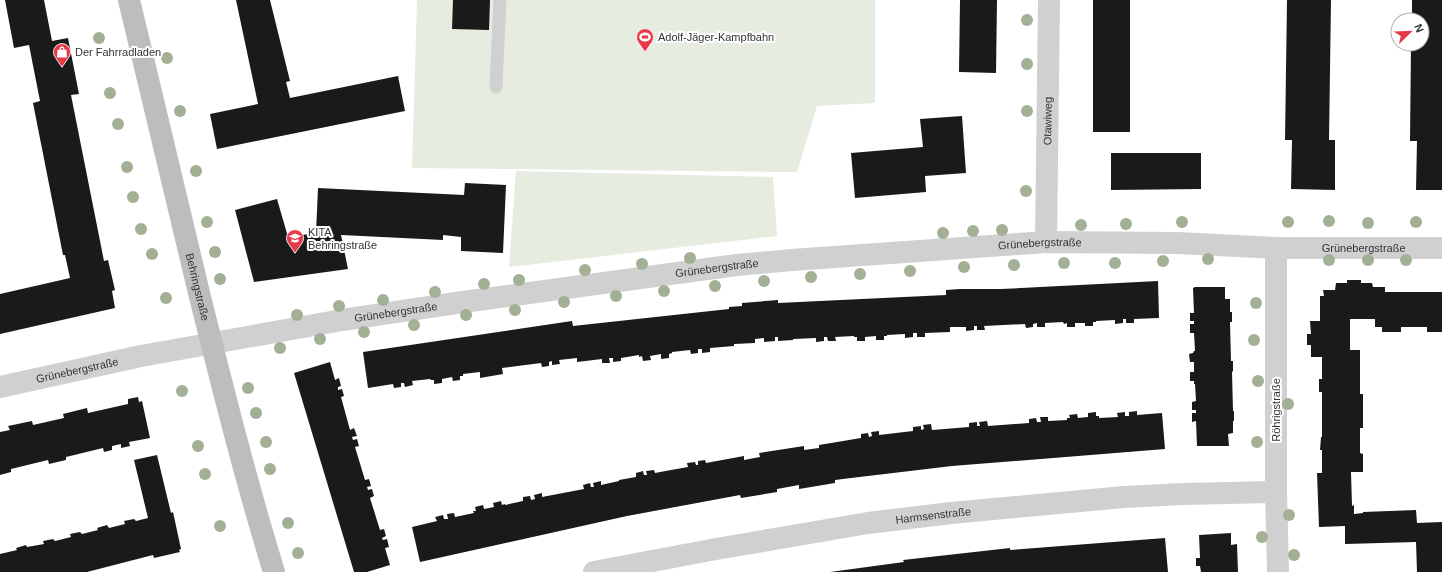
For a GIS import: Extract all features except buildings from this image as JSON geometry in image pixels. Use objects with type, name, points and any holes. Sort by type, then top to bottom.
[{"type":"main road","name":"Behringstraße","points":[[129,0],[164,151],[212,344],[274,572]]},
{"type":"street","name":"Otawiweg","points":[[1046,242],[1049,0]]},
{"type":"street","name":"Grünebergstraße","points":[[0,387],[141,356],[342,320],[737,265],[1046,242],[1177,243],[1276,248],[1442,248]]},
{"type":"street","name":"Röhrigstraße","points":[[1276,248],[1276,492],[1278,572]]},
{"type":"street","name":"Harmsenstraße","points":[[594,572],[861,524],[945,514],[1124,497],[1276,492]]},
{"type":"lane","points":[[496,87],[500,0]]},
{"type":"shaded area","name":"Adolf-Jäger-Kampfbahn","points":[[417,0],[875,0],[875,103],[817,106],[797,172],[412,168]]},
{"type":"shaded area","points":[[516,171],[773,177],[777,236],[509,267]]},
{"type":"place","name":"Adolf-Jäger-Kampfbahn","points":[[645,52]]},
{"type":"place","name":"Der Fahrradladen","points":[[62,67]]},
{"type":"place","name":"KITA Behringstraße","points":[[295,253]]}]
